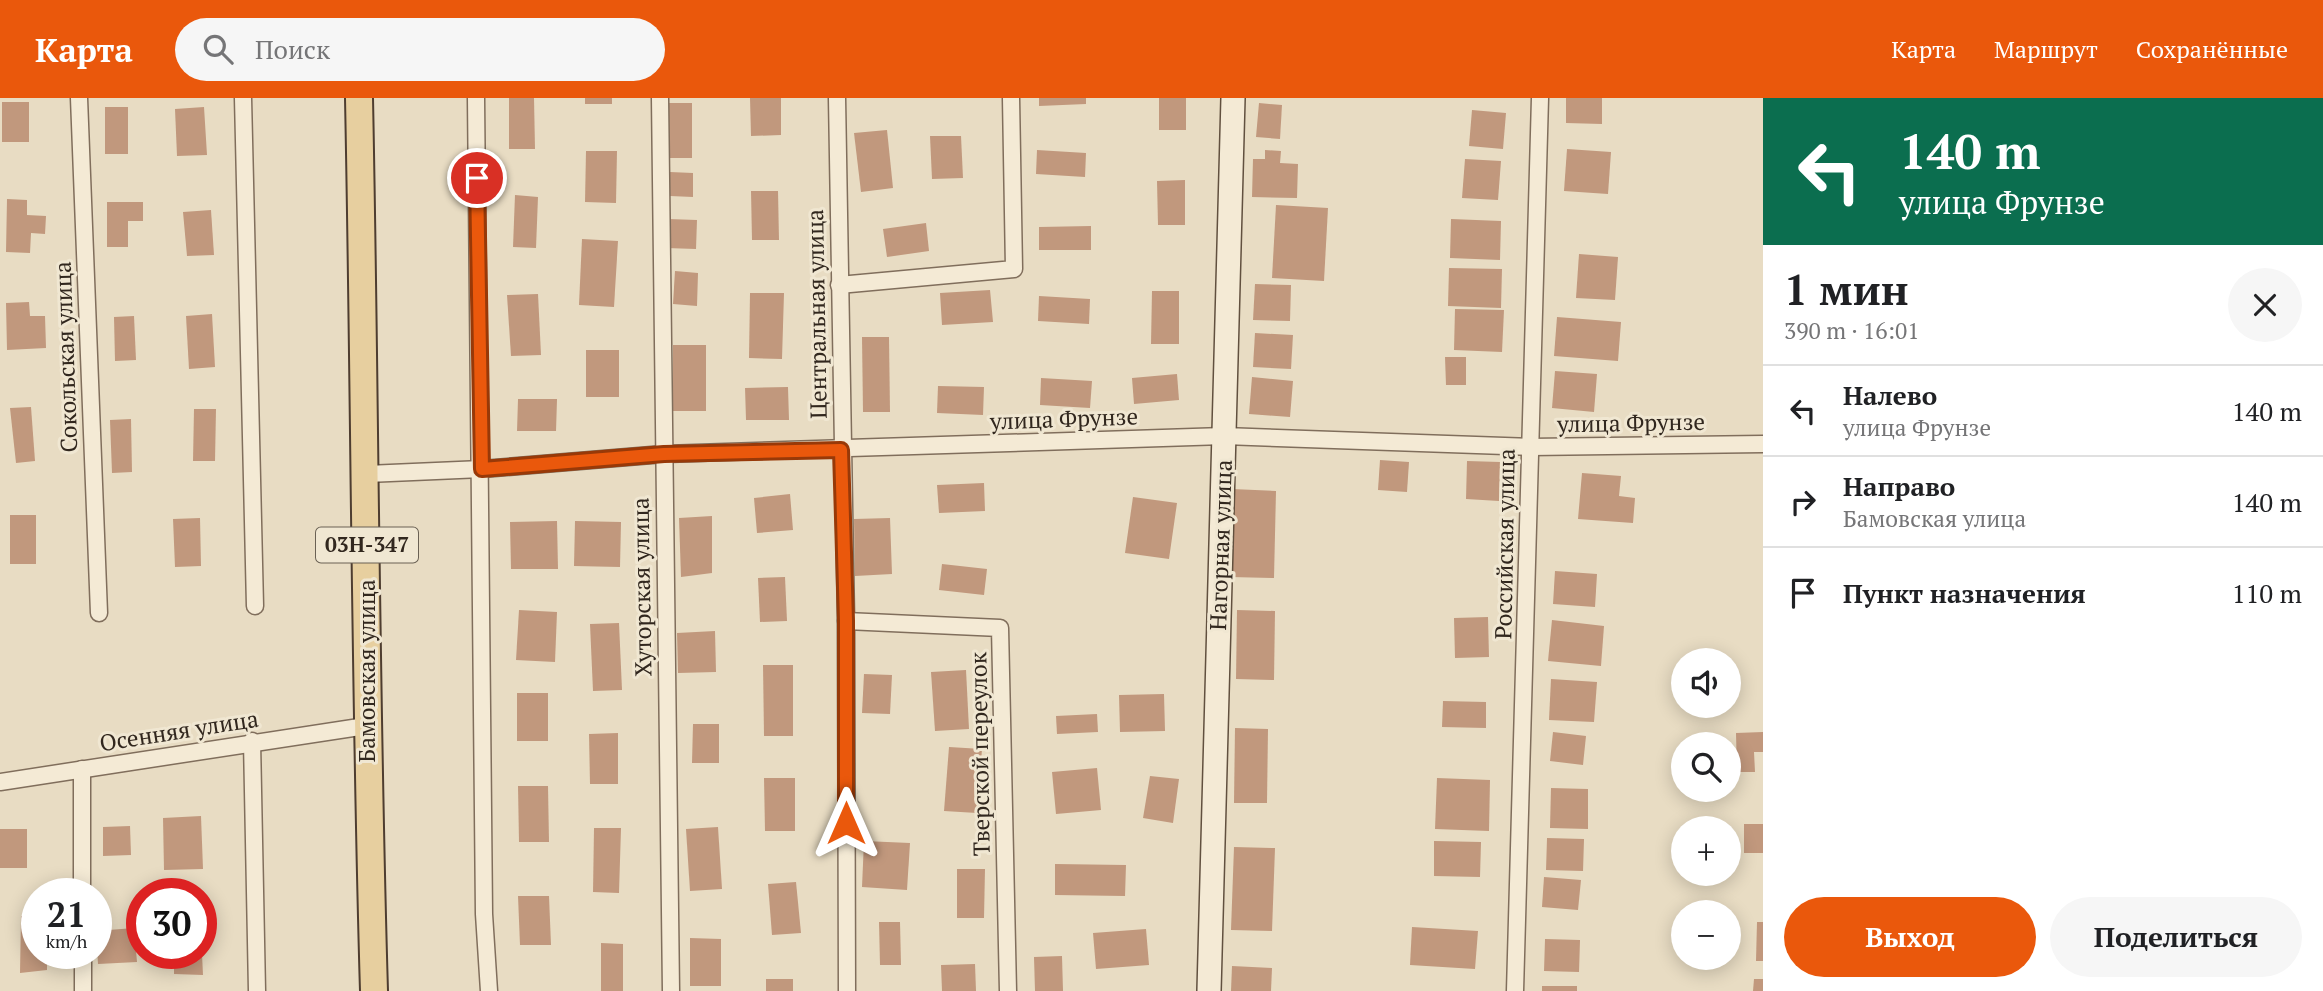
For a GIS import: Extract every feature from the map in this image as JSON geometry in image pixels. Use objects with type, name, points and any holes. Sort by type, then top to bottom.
[{"type":"main road","name":"Бамовская улица","points":[[359,98],[367,474],[366,726],[374,991]]},
{"type":"street","name":"Сокольская улица","points":[[79,98],[99,614]]},
{"type":"street","points":[[243,98],[255,606]]},
{"type":"street","points":[[476,98],[482,469],[484,914],[489,991]]},
{"type":"street","name":"Хуторская улица","points":[[660,98],[671,991]]},
{"type":"street","name":"Центральная улица","points":[[837,98],[846,621],[847,991]]},
{"type":"street","points":[[839,285],[1014,269],[1011,98]]},
{"type":"street","name":"Нагорная улица","points":[[1209,991],[1233,98]]},
{"type":"street","name":"Российская улица","points":[[1515,991],[1540,98]]},
{"type":"street","name":"улица Фрунзе","points":[[367,474],[482,469],[664,454],[1224,436],[1530,447],[1763,444]]},
{"type":"street","name":"Тверской переулок","points":[[846,621],[1000,628],[1008,991]]},
{"type":"street","name":"Осенняя улица","points":[[0,782],[253,741],[366,726]]},
{"type":"street","points":[[253,741],[257,991]]},
{"type":"street","points":[[82,769],[82,878]]},
{"type":"street","points":[[83,969],[83,991]]},
{"type":"building","points":[[509,98],[534,98],[535,149],[509,149]]},
{"type":"building","points":[[585,98],[612,98],[612,104],[585,104]]},
{"type":"building","points":[[750,98],[781,98],[781,135],[751,136]]},
{"type":"building","points":[[1039,98],[1086,98],[1086,104],[1039,106]]},
{"type":"building","points":[[1159,98],[1186,98],[1186,130],[1159,130]]},
{"type":"building","points":[[1566,98],[1602,98],[1602,124],[1566,123]]},
{"type":"building","points":[[2,102],[29,102],[29,142],[2,142]]},
{"type":"building","points":[[668,103],[692,103],[692,158],[669,158]]},
{"type":"building","points":[[1259,103],[1282,105],[1280,139],[1256,137]]},
{"type":"building","points":[[105,107],[128,107],[128,154],[105,154]]},
{"type":"building","points":[[204,107],[207,155],[177,156],[175,109]]},
{"type":"building","points":[[1472,110],[1506,113],[1503,149],[1469,146]]},
{"type":"building","points":[[887,130],[893,188],[861,192],[854,133]]},
{"type":"building","points":[[930,136],[961,136],[963,178],[932,179]]},
{"type":"building","points":[[1567,149],[1611,152],[1608,194],[1564,191]]},
{"type":"building","points":[[1037,150],[1086,153],[1085,177],[1036,174]]},
{"type":"building","points":[[1265,150],[1281,151],[1280,163],[1298,164],[1297,198],[1252,197],[1253,159],[1265,159]]},
{"type":"building","points":[[586,151],[617,151],[616,203],[585,202]]},
{"type":"building","points":[[1465,159],[1501,161],[1498,200],[1462,198]]},
{"type":"building","points":[[670,172],[693,173],[693,197],[670,196]]},
{"type":"building","points":[[1185,180],[1185,225],[1158,225],[1157,181]]},
{"type":"building","points":[[751,191],[778,191],[779,240],[752,240]]},
{"type":"building","points":[[515,195],[538,197],[536,248],[513,247]]},
{"type":"building","points":[[7,199],[27,200],[27,215],[46,216],[45,234],[31,233],[30,253],[6,252]]},
{"type":"building","points":[[107,202],[143,202],[143,221],[128,221],[128,247],[107,247]]},
{"type":"building","points":[[1276,205],[1328,208],[1324,281],[1272,278]]},
{"type":"building","points":[[211,210],[214,255],[187,256],[183,212]]},
{"type":"building","points":[[668,219],[697,220],[696,249],[666,248]]},
{"type":"building","points":[[1451,219],[1501,221],[1500,260],[1450,258]]},
{"type":"building","points":[[926,223],[929,251],[887,257],[883,229]]},
{"type":"building","points":[[1091,226],[1091,250],[1039,250],[1039,227]]},
{"type":"building","points":[[582,239],[618,241],[614,307],[579,305]]},
{"type":"building","points":[[1579,254],[1618,257],[1615,300],[1576,298]]},
{"type":"building","points":[[1449,268],[1502,269],[1501,308],[1448,306]]},
{"type":"building","points":[[675,271],[698,273],[697,306],[673,304]]},
{"type":"building","points":[[1255,284],[1291,285],[1290,321],[1253,320]]},
{"type":"building","points":[[990,290],[993,322],[942,325],[940,293]]},
{"type":"building","points":[[1152,291],[1179,291],[1179,344],[1151,344]]},
{"type":"building","points":[[750,293],[784,293],[782,359],[749,358]]},
{"type":"building","points":[[538,294],[541,355],[511,356],[507,295]]},
{"type":"building","points":[[1039,296],[1090,299],[1089,324],[1038,321]]},
{"type":"building","points":[[29,302],[30,316],[45,316],[46,348],[7,350],[6,303]]},
{"type":"building","points":[[1455,309],[1504,310],[1502,352],[1454,350]]},
{"type":"building","points":[[212,314],[215,367],[189,369],[186,316]]},
{"type":"building","points":[[134,316],[136,360],[115,361],[114,317]]},
{"type":"building","points":[[1557,317],[1621,322],[1618,361],[1554,356]]},
{"type":"building","points":[[1255,333],[1293,335],[1291,369],[1253,367]]},
{"type":"building","points":[[862,337],[889,337],[890,412],[863,412]]},
{"type":"building","points":[[673,345],[706,345],[706,411],[673,411]]},
{"type":"building","points":[[586,350],[619,350],[619,397],[586,397]]},
{"type":"building","points":[[1445,357],[1466,357],[1466,385],[1446,385]]},
{"type":"building","points":[[1555,371],[1597,374],[1594,412],[1552,408]]},
{"type":"building","points":[[1177,374],[1179,400],[1134,404],[1132,378]]},
{"type":"building","points":[[1252,377],[1293,381],[1290,417],[1249,414]]},
{"type":"building","points":[[1041,378],[1092,381],[1090,408],[1040,405]]},
{"type":"building","points":[[938,386],[984,387],[983,415],[937,413]]},
{"type":"building","points":[[788,387],[789,420],[746,420],[745,388]]},
{"type":"building","points":[[518,399],[557,399],[556,431],[517,431]]},
{"type":"building","points":[[31,407],[35,461],[16,463],[10,408]]},
{"type":"building","points":[[194,409],[216,409],[215,461],[193,461]]},
{"type":"building","points":[[131,419],[132,472],[112,473],[110,420]]},
{"type":"building","points":[[1380,460],[1409,462],[1407,492],[1378,490]]},
{"type":"building","points":[[1467,461],[1500,462],[1499,501],[1466,499]]},
{"type":"building","points":[[1582,473],[1621,476],[1619,496],[1635,498],[1633,523],[1578,519]]},
{"type":"building","points":[[984,483],[985,511],[939,513],[937,485]]},
{"type":"building","points":[[1232,489],[1276,491],[1274,578],[1230,577]]},
{"type":"building","points":[[790,494],[793,530],[757,533],[754,498]]},
{"type":"building","points":[[1133,497],[1177,503],[1169,559],[1125,553]]},
{"type":"building","points":[[10,515],[36,515],[36,564],[10,564]]},
{"type":"building","points":[[712,516],[712,573],[681,577],[679,518]]},
{"type":"building","points":[[200,518],[201,566],[175,567],[173,519]]},
{"type":"building","points":[[890,518],[892,574],[855,576],[854,519]]},
{"type":"building","points":[[557,521],[558,569],[511,569],[510,522]]},
{"type":"building","points":[[575,521],[621,522],[620,567],[574,566]]},
{"type":"building","points":[[942,564],[987,569],[984,595],[939,590]]},
{"type":"building","points":[[1555,571],[1597,574],[1595,607],[1553,604]]},
{"type":"building","points":[[785,577],[787,621],[760,622],[758,578]]},
{"type":"building","points":[[519,610],[557,612],[555,662],[516,660]]},
{"type":"building","points":[[1237,610],[1275,611],[1274,680],[1236,679]]},
{"type":"building","points":[[1488,617],[1489,657],[1455,658],[1454,618]]},
{"type":"building","points":[[1552,620],[1604,626],[1601,666],[1548,661]]},
{"type":"building","points":[[619,623],[622,690],[593,691],[590,624]]},
{"type":"building","points":[[715,631],[716,672],[678,673],[677,633]]},
{"type":"building","points":[[763,665],[793,665],[793,736],[764,736]]},
{"type":"building","points":[[966,670],[969,729],[935,731],[931,672]]},
{"type":"building","points":[[864,674],[892,675],[890,714],[862,713]]},
{"type":"building","points":[[1551,679],[1597,682],[1594,722],[1549,720]]},
{"type":"building","points":[[517,693],[548,693],[548,741],[517,741]]},
{"type":"building","points":[[1164,694],[1165,731],[1120,732],[1119,695]]},
{"type":"building","points":[[1443,701],[1486,702],[1486,728],[1442,727]]},
{"type":"building","points":[[1097,714],[1098,732],[1057,734],[1056,716]]},
{"type":"building","points":[[693,724],[719,724],[719,763],[692,763]]},
{"type":"building","points":[[1235,728],[1268,729],[1267,803],[1234,803]]},
{"type":"building","points":[[1553,732],[1586,736],[1583,765],[1550,761]]},
{"type":"building","points":[[1763,732],[1763,752],[1754,752],[1755,772],[1741,772],[1741,733]]},
{"type":"building","points":[[618,733],[618,784],[590,784],[589,734]]},
{"type":"building","points":[[949,747],[982,749],[977,813],[944,811]]},
{"type":"building","points":[[1097,768],[1101,810],[1056,814],[1052,772]]},
{"type":"building","points":[[1150,776],[1179,779],[1173,823],[1143,818]]},
{"type":"building","points":[[764,778],[795,778],[795,831],[765,831]]},
{"type":"building","points":[[1437,778],[1490,780],[1489,831],[1435,829]]},
{"type":"building","points":[[518,786],[548,786],[549,842],[519,842]]},
{"type":"building","points":[[1551,788],[1588,789],[1588,829],[1550,828]]},
{"type":"building","points":[[201,816],[203,869],[164,870],[163,818]]},
{"type":"building","points":[[1744,824],[1763,824],[1763,853],[1744,853]]},
{"type":"building","points":[[130,826],[131,855],[103,856],[103,827]]},
{"type":"building","points":[[718,827],[722,889],[690,891],[686,829]]},
{"type":"building","points":[[594,828],[621,828],[619,893],[593,892]]},
{"type":"building","points":[[0,829],[27,829],[27,868],[0,868]]},
{"type":"building","points":[[1547,838],[1584,839],[1583,871],[1546,870]]},
{"type":"building","points":[[864,841],[910,843],[907,890],[862,887]]},
{"type":"building","points":[[1434,841],[1481,842],[1480,877],[1434,876]]},
{"type":"building","points":[[1234,847],[1275,848],[1272,931],[1231,930]]},
{"type":"building","points":[[1055,864],[1126,865],[1125,896],[1055,895]]},
{"type":"building","points":[[957,869],[985,869],[984,918],[957,918]]},
{"type":"building","points":[[1544,877],[1581,880],[1578,910],[1542,907]]},
{"type":"building","points":[[796,882],[801,933],[772,935],[768,884]]},
{"type":"building","points":[[518,896],[549,896],[551,945],[520,945]]},
{"type":"building","points":[[21,916],[21,969],[47,970],[20,973]]},
{"type":"building","points":[[879,922],[900,922],[901,965],[880,965]]},
{"type":"building","points":[[1757,922],[1763,922],[1763,961],[1756,961]]},
{"type":"building","points":[[1412,927],[1478,931],[1475,969],[1410,965]]},
{"type":"building","points":[[126,929],[126,963],[112,963],[112,930]]},
{"type":"building","points":[[1146,929],[1149,965],[1096,969],[1093,933]]},
{"type":"building","points":[[690,938],[721,939],[721,986],[690,986]]},
{"type":"building","points":[[1545,939],[1580,940],[1579,972],[1544,971]]},
{"type":"building","points":[[601,943],[623,944],[623,991],[601,991]]},
{"type":"building","points":[[1062,956],[1063,991],[1035,991],[1034,957]]},
{"type":"building","points":[[975,964],[976,991],[942,991],[941,965]]},
{"type":"building","points":[[1232,966],[1272,968],[1271,991],[1231,991]]},
{"type":"building","points":[[174,969],[203,969],[203,975],[174,974]]},
{"type":"building","points":[[766,979],[793,979],[793,991],[766,991]]},
{"type":"building","points":[[1754,979],[1763,979],[1763,991],[1753,991]]},
{"type":"building","points":[[1542,986],[1577,986],[1577,991],[1542,991]]},
{"type":"route","points":[[477,178],[482,469],[664,454],[841,450],[846,621],[846,823]]}]
